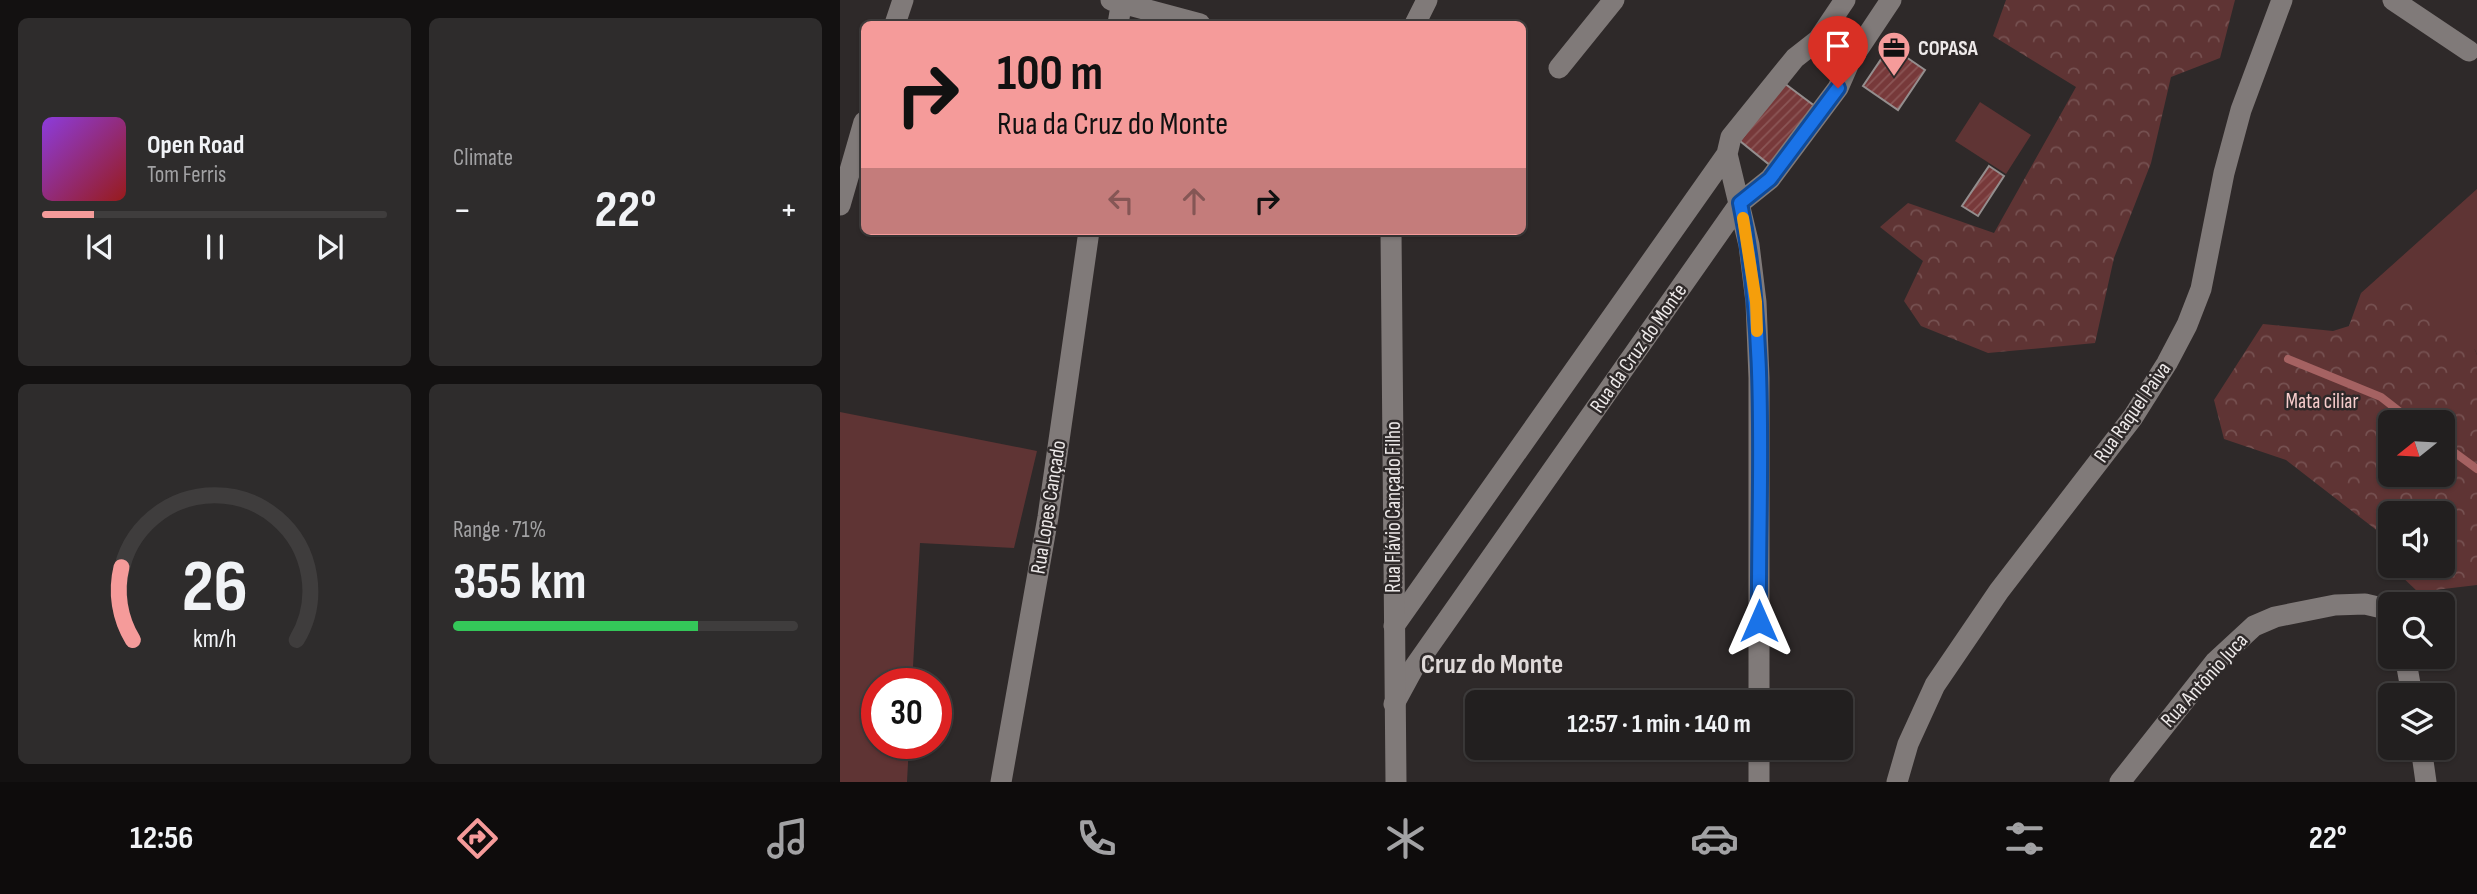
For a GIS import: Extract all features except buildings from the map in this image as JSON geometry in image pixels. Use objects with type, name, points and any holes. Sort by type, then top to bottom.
[{"type":"street","points":[[896,21],[903,0]]},
{"type":"street","points":[[1416,21],[1427,0]]},
{"type":"street","points":[[1559,68],[1614,0]]},
{"type":"street","name":"Rua da Cruz do Monte","points":[[1394,626],[1727,154],[1731,137],[1795,58],[1818,40],[1845,0]]},
{"type":"street","name":"Rua da Cruz do Monte","points":[[1394,704],[1413,669],[1740,203],[1770,179],[1838,88],[1849,63],[1891,0]]},
{"type":"street","name":"Rua Raquel Paiva","points":[[1897,782],[1908,744],[1935,685],[1999,591],[2133,417],[2187,325],[2201,289],[2213,224],[2241,110],[2282,0]]},
{"type":"street","points":[[2393,0],[2469,51]]},
{"type":"street","points":[[1118,21],[1118,1],[1189,21]]},
{"type":"street","points":[[840,205],[861,132]]},
{"type":"street","points":[[1727,154],[1749,245],[1756,314],[1759,690]]},
{"type":"street","name":"Rua Lopes Cançado","points":[[1001,782],[1048,517],[1088,235]]},
{"type":"street","name":"Rua Flávio Cançado Filho","points":[[1391,235],[1396,782]]},
{"type":"street","name":"Rua Antônio Juca","points":[[2120,782],[2215,662],[2254,626],[2274,617],[2335,605],[2364,604],[2378,607]]},
{"type":"street","points":[[1759,760],[1759,782]]},
{"type":"street","points":[[2422,760],[2426,782]]},
{"type":"green space","points":[[2006,0],[2235,0],[2220,58],[2171,77],[2151,163],[2114,258],[2095,343],[1988,353],[1921,326],[1904,301],[1923,261],[1880,227],[1908,203],[1994,233],[2076,87],[1993,36]]},
{"type":"green space","points":[[1980,102],[2031,135],[2006,174],[1955,141]]},
{"type":"green space","points":[[2477,189],[2477,355],[2475,350],[2361,293]]},
{"type":"green space","name":"Mata ciliar","points":[[2361,293],[2421,306],[2475,350],[2477,585],[2418,592],[2403,578],[2455,578],[2455,501],[2378,501],[2378,531],[2286,460],[2224,439],[2214,400],[2263,324],[2333,331],[2349,326]]},
{"type":"green space","points":[[840,412],[1037,451],[1014,548],[920,543],[913,668],[861,668],[861,759],[908,759],[907,782],[840,782]]},
{"type":"waterway","points":[[2288,359],[2381,397],[2398,410]]},
{"type":"waterway","points":[[2455,453],[2477,469]]},
{"type":"slow traffic","points":[[1743,218],[1749,245],[1757,331]]},
{"type":"place","name":"COPASA","points":[[1894,78]]},
{"type":"district","name":"Cruz do Monte","points":[[1492,663]]},
{"type":"route","points":[[1759,621],[1759,378],[1756,302],[1749,245],[1740,203],[1770,179],[1838,88]]}]
